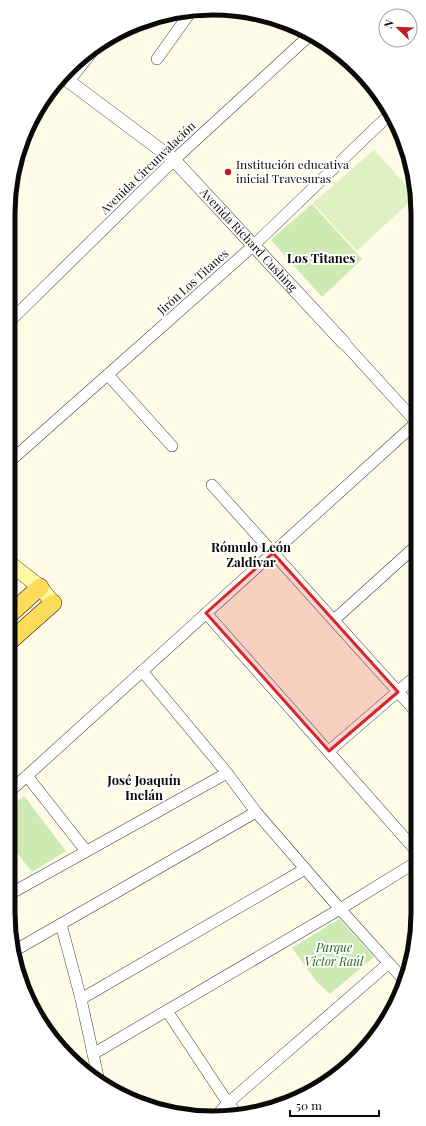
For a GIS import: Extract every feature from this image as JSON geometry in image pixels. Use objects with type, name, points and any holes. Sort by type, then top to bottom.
[{"type":"main road","points":[[15,567],[40,587],[53,603],[15,637]]},
{"type":"main road","points":[[15,610],[40,587]]},
{"type":"street","points":[[157,59],[187,17]]},
{"type":"street","name":"Avenida Circunvalación","points":[[15,316],[174,160],[306,38]]},
{"type":"street","name":"Avenida Richard Cushing","points":[[67,79],[174,160],[411,416]]},
{"type":"street","name":"Jirón Los Titanes","points":[[15,457],[254,245],[386,118]]},
{"type":"street","points":[[108,375],[172,446]]},
{"type":"street","points":[[15,787],[411,427]]},
{"type":"street","points":[[212,485],[411,706]]},
{"type":"street","points":[[334,620],[411,551]]},
{"type":"street","points":[[206,613],[411,845]]},
{"type":"street","points":[[142,671],[227,773],[256,812],[400,976]]},
{"type":"street","points":[[329,751],[411,680]]},
{"type":"street","points":[[15,890],[227,773]]},
{"type":"street","points":[[27,776],[86,851]]},
{"type":"street","points":[[18,948],[256,812]]},
{"type":"street","points":[[93,1054],[340,909],[411,865]]},
{"type":"street","points":[[81,999],[305,869]]},
{"type":"street","points":[[61,924],[81,999],[98,1075]]},
{"type":"street","points":[[221,1111],[389,963]]},
{"type":"street","points":[[167,1010],[228,1104],[234,1110]]},
{"type":"highlighted area","points":[[273,553],[398,692],[329,751],[206,613]]},
{"type":"green space","points":[[374,150],[409,189],[411,200],[357,251],[313,203]]},
{"type":"green space","points":[[312,204],[362,259],[322,297],[271,240]]},
{"type":"green space","points":[[24,796],[66,851],[32,872],[15,850],[15,803]]},
{"type":"green space","name":"Parque Victor Raúl","points":[[339,919],[374,957],[330,994],[317,982],[292,948]]},
{"type":"place","name":"Institución educativa inicial Travesuras","points":[[228,172]]},
{"type":"district","name":"Los Titanes","points":[[321,258]]},
{"type":"district","name":"Rómulo León Zaldívar","points":[[251,554]]},
{"type":"district","name":"José Joaquín Inclán","points":[[144,788]]}]
